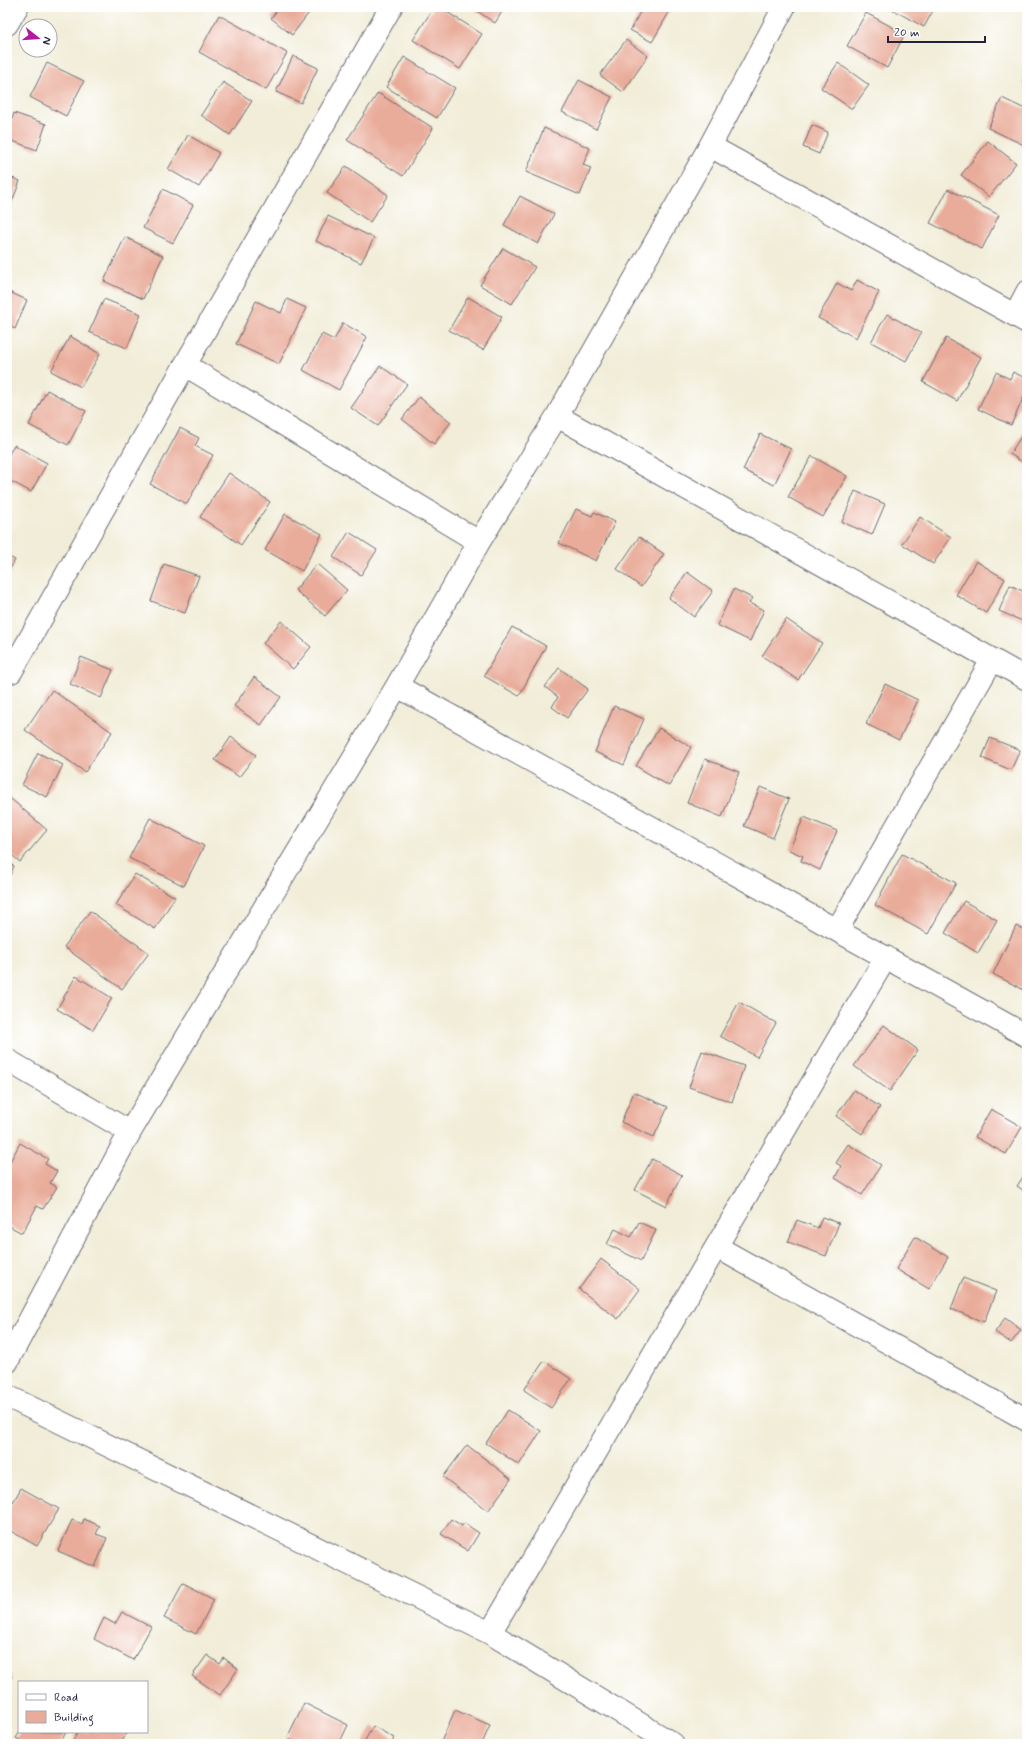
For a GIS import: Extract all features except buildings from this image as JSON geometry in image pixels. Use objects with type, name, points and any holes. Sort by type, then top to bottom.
[{"type":"street","points":[[7,24],[17,7]]},
{"type":"street","points":[[8,674],[391,7]]},
{"type":"street","points":[[7,1362],[130,1132],[397,686],[479,542],[557,416],[710,146],[784,7]]},
{"type":"street","points":[[710,146],[1021,318],[1027,292]]},
{"type":"street","points":[[185,365],[479,542]]},
{"type":"street","points":[[557,416],[1027,679]]},
{"type":"street","points":[[837,930],[992,660]]},
{"type":"street","points":[[397,686],[1027,1036]]},
{"type":"street","points":[[490,1633],[886,957]]},
{"type":"street","points":[[7,1060],[130,1132]]},
{"type":"street","points":[[716,1247],[1027,1420]]},
{"type":"street","points":[[7,1396],[490,1633],[673,1744]]}]
